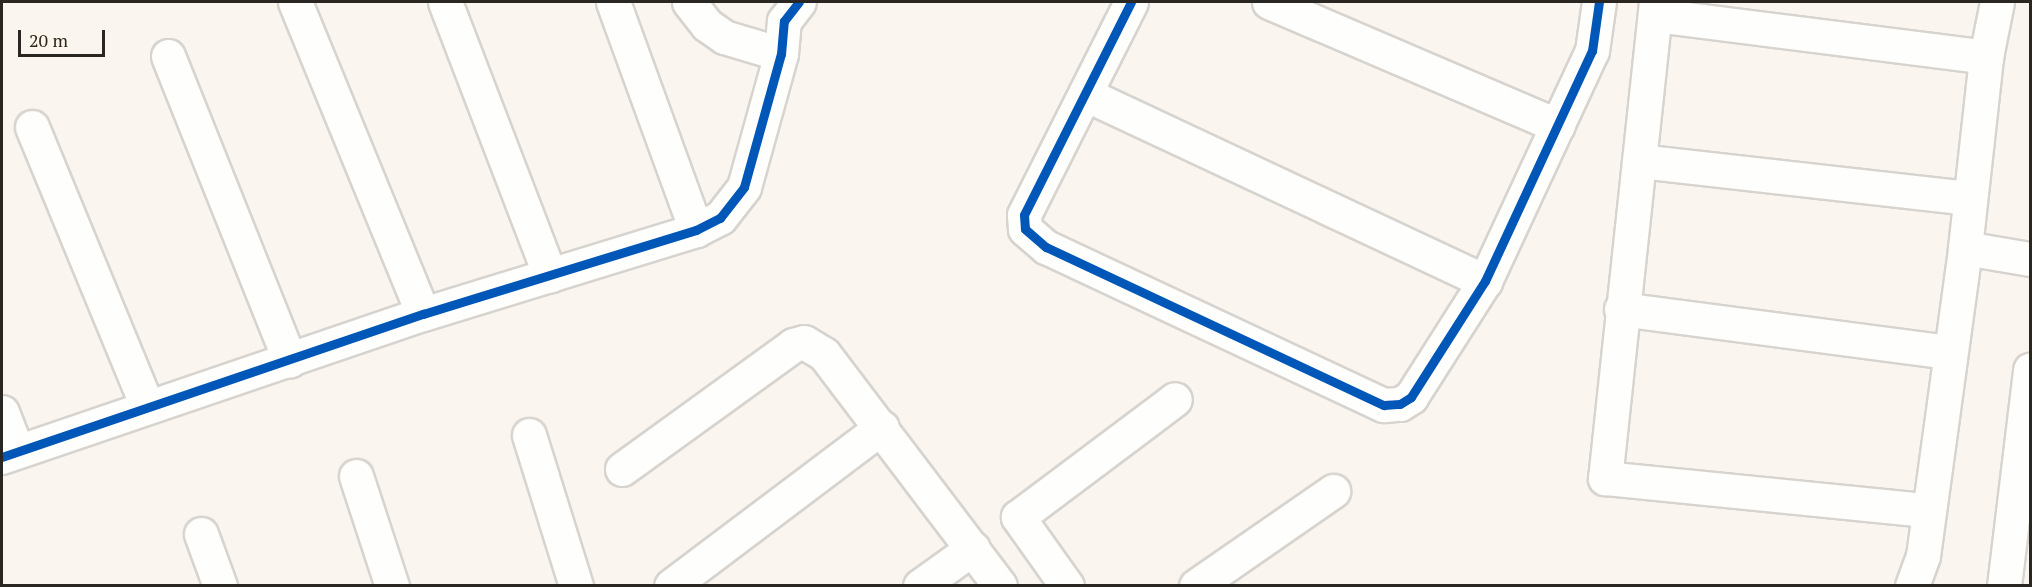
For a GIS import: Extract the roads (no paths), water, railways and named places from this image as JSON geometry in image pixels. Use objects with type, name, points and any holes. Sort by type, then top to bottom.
[{"type":"street","points":[[295,2],[423,314]]},
{"type":"street","points":[[445,2],[550,276]]},
{"type":"street","points":[[613,2],[696,230]]},
{"type":"street","points":[[689,2],[707,25],[724,38],[781,54]]},
{"type":"street","points":[[2,412],[9,454],[147,406],[290,361],[423,314],[696,230],[720,218],[744,187],[781,54],[784,21],[799,2]]},
{"type":"street","points":[[1131,2],[1023,215],[1025,229],[1033,238],[1077,262],[1384,405],[1400,404],[1412,397],[1485,281],[1592,51],[1599,2]]},
{"type":"street","points":[[1269,2],[1558,126]]},
{"type":"street","points":[[1912,585],[1923,556],[1948,352],[1965,248],[1986,57],[1997,2]]},
{"type":"street","points":[[1928,510],[1605,478],[1621,309],[1655,8],[1986,57]]},
{"type":"street","points":[[168,56],[290,361]]},
{"type":"street","points":[[1085,94],[1485,281]]},
{"type":"street","points":[[32,127],[147,406]]},
{"type":"street","points":[[1639,161],[1969,198]]},
{"type":"street","points":[[1965,248],[2031,260]]},
{"type":"street","points":[[1621,309],[1948,352]]},
{"type":"street","points":[[622,469],[793,345],[804,342],[824,354],[882,427],[1000,585]]},
{"type":"street","points":[[2004,585],[2031,370]]},
{"type":"street","points":[[1067,585],[1018,517],[1175,399]]},
{"type":"street","points":[[671,585],[882,427]]},
{"type":"street","points":[[530,435],[576,585]]},
{"type":"street","points":[[356,476],[392,585]]},
{"type":"street","points":[[1196,585],[1333,490]]},
{"type":"street","points":[[201,534],[220,585]]},
{"type":"street","points":[[920,585],[973,548]]}]
